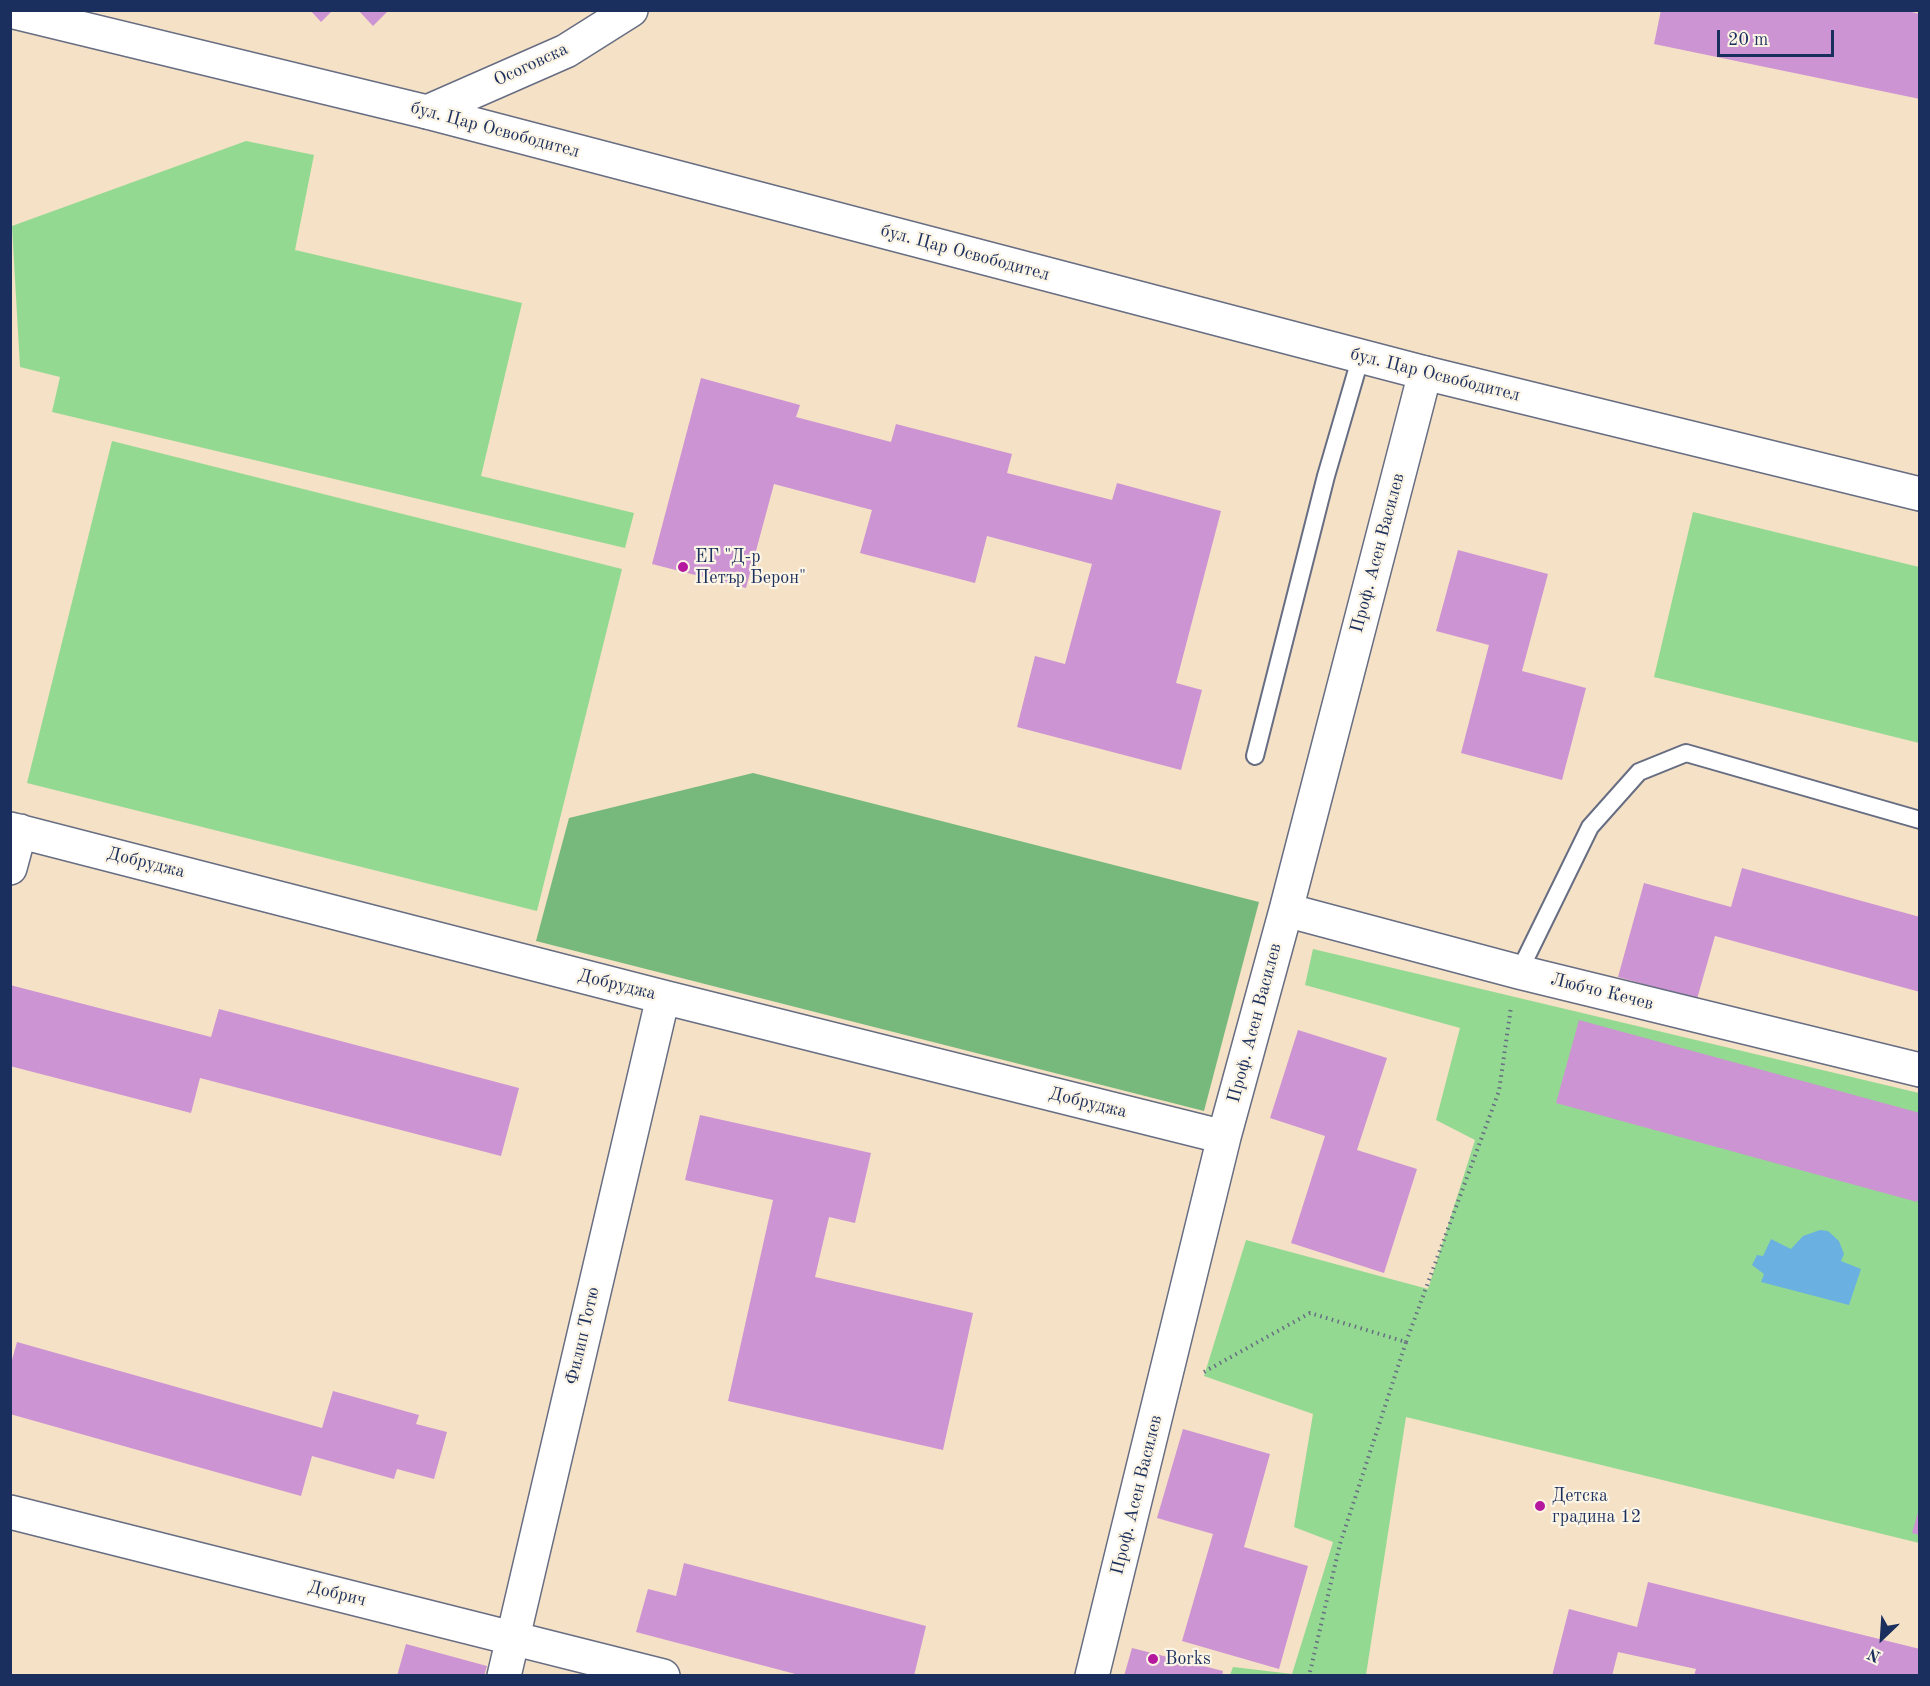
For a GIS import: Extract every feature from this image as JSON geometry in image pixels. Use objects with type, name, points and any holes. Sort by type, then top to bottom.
[{"type":"street","name":"Осоговска","points":[[426,112],[566,51],[631,10]]},
{"type":"street","name":"бул. Цар Освободител","points":[[10,11],[426,112],[1425,373],[1920,494]]},
{"type":"street","name":"Проф. Асен Василев","points":[[1092,1676],[1224,1137],[1286,910],[1425,373]]},
{"type":"street","points":[[10,868],[15,830]]},
{"type":"street","name":"Добруджа","points":[[15,830],[663,997],[1224,1137]]},
{"type":"street","name":"Любчо Кечев","points":[[1286,910],[1516,984],[1920,1070]]},
{"type":"street","name":"Филип Тотю","points":[[504,1676],[663,997]]},
{"type":"street","name":"Добрич","points":[[10,1512],[663,1676]]},
{"type":"lane","points":[[1255,756],[1326,476],[1361,356]]},
{"type":"lane","points":[[1516,984],[1590,827],[1639,772],[1686,753],[1920,820]]},
{"type":"path","points":[[1309,1676],[1340,1544],[1406,1342],[1499,1091],[1516,984]]},
{"type":"path","points":[[1162,1395],[1310,1313],[1406,1342]]},
{"type":"green space","points":[[246,141],[314,155],[295,250],[522,303],[481,476],[634,513],[625,548],[52,412],[60,377],[20,367],[12,226]]},
{"type":"green space","points":[[112,441],[622,569],[537,911],[27,783]]},
{"type":"green space","points":[[1693,512],[1919,567],[1919,743],[1654,677]]},
{"type":"green space","points":[[753,773],[1259,902],[1204,1111],[536,941],[569,818]]},
{"type":"green space","points":[[1313,949],[1919,1093],[1919,1543],[1406,1417],[1366,1675],[1230,1675],[1233,1667],[1292,1674],[1333,1542],[1294,1527],[1313,1414],[1204,1376],[1246,1240],[1428,1289],[1475,1140],[1436,1120],[1460,1028],[1305,985]]},
{"type":"water","points":[[1820,1230],[1828,1231],[1839,1241],[1844,1254],[1841,1261],[1861,1269],[1849,1305],[1761,1282],[1764,1274],[1752,1265],[1757,1255],[1763,1256],[1771,1239],[1791,1249],[1803,1236]]},
{"type":"building","points":[[310,10],[333,10],[321,22]]},
{"type":"building","points":[[358,10],[389,10],[373,26]]},
{"type":"building","points":[[1661,10],[1903,10],[1920,14],[1920,99],[1654,44]]},
{"type":"building","points":[[701,378],[800,405],[796,417],[891,442],[896,424],[1012,454],[1007,473],[1112,500],[1117,483],[1221,511],[1176,683],[1202,690],[1181,770],[1017,727],[1035,656],[1065,664],[1092,564],[987,536],[975,583],[860,553],[872,510],[774,484],[746,588],[652,564]]},
{"type":"building","points":[[1458,550],[1548,574],[1522,671],[1586,688],[1562,780],[1461,753],[1489,645],[1436,631]]},
{"type":"building","points":[[1742,868],[1920,917],[1920,992],[1715,936],[1697,999],[1618,977],[1644,883],[1731,907]]},
{"type":"building","points":[[10,985],[211,1037],[219,1009],[519,1088],[501,1156],[200,1078],[191,1113],[10,1066]]},
{"type":"building","points":[[1579,1020],[1920,1113],[1920,1192],[1917,1202],[1556,1103]]},
{"type":"building","points":[[1298,1030],[1387,1058],[1357,1150],[1417,1169],[1384,1273],[1291,1243],[1325,1136],[1270,1118]]},
{"type":"building","points":[[700,1115],[871,1153],[855,1223],[829,1217],[815,1277],[973,1313],[943,1450],[728,1401],[773,1200],[685,1180]]},
{"type":"building","points":[[17,1342],[322,1428],[333,1391],[419,1415],[416,1424],[447,1432],[434,1479],[397,1469],[394,1479],[312,1456],[301,1496],[10,1414],[10,1367]]},
{"type":"building","points":[[1183,1429],[1270,1454],[1244,1547],[1308,1566],[1279,1669],[1182,1641],[1213,1534],[1157,1518]]},
{"type":"building","points":[[1920,1509],[1920,1535],[1912,1533]]},
{"type":"building","points":[[684,1563],[926,1626],[914,1676],[803,1676],[636,1632],[648,1589],[676,1596]]},
{"type":"building","points":[[1648,1582],[1920,1649],[1920,1676],[1694,1676],[1696,1669],[1618,1652],[1612,1676],[1552,1676],[1569,1609],[1637,1627]]},
{"type":"building","points":[[406,1644],[487,1666],[484,1676],[397,1676]]},
{"type":"building","name":"Borks","points":[[1132,1648],[1223,1671],[1222,1676],[1124,1676]]},
{"type":"place","name":"ЕГ \"Д-р Петър Берон\"","points":[[683,567]]},
{"type":"place","name":"Детска градина 12","points":[[1540,1506]]},
{"type":"place","name":"Borks","points":[[1153,1659]]}]
